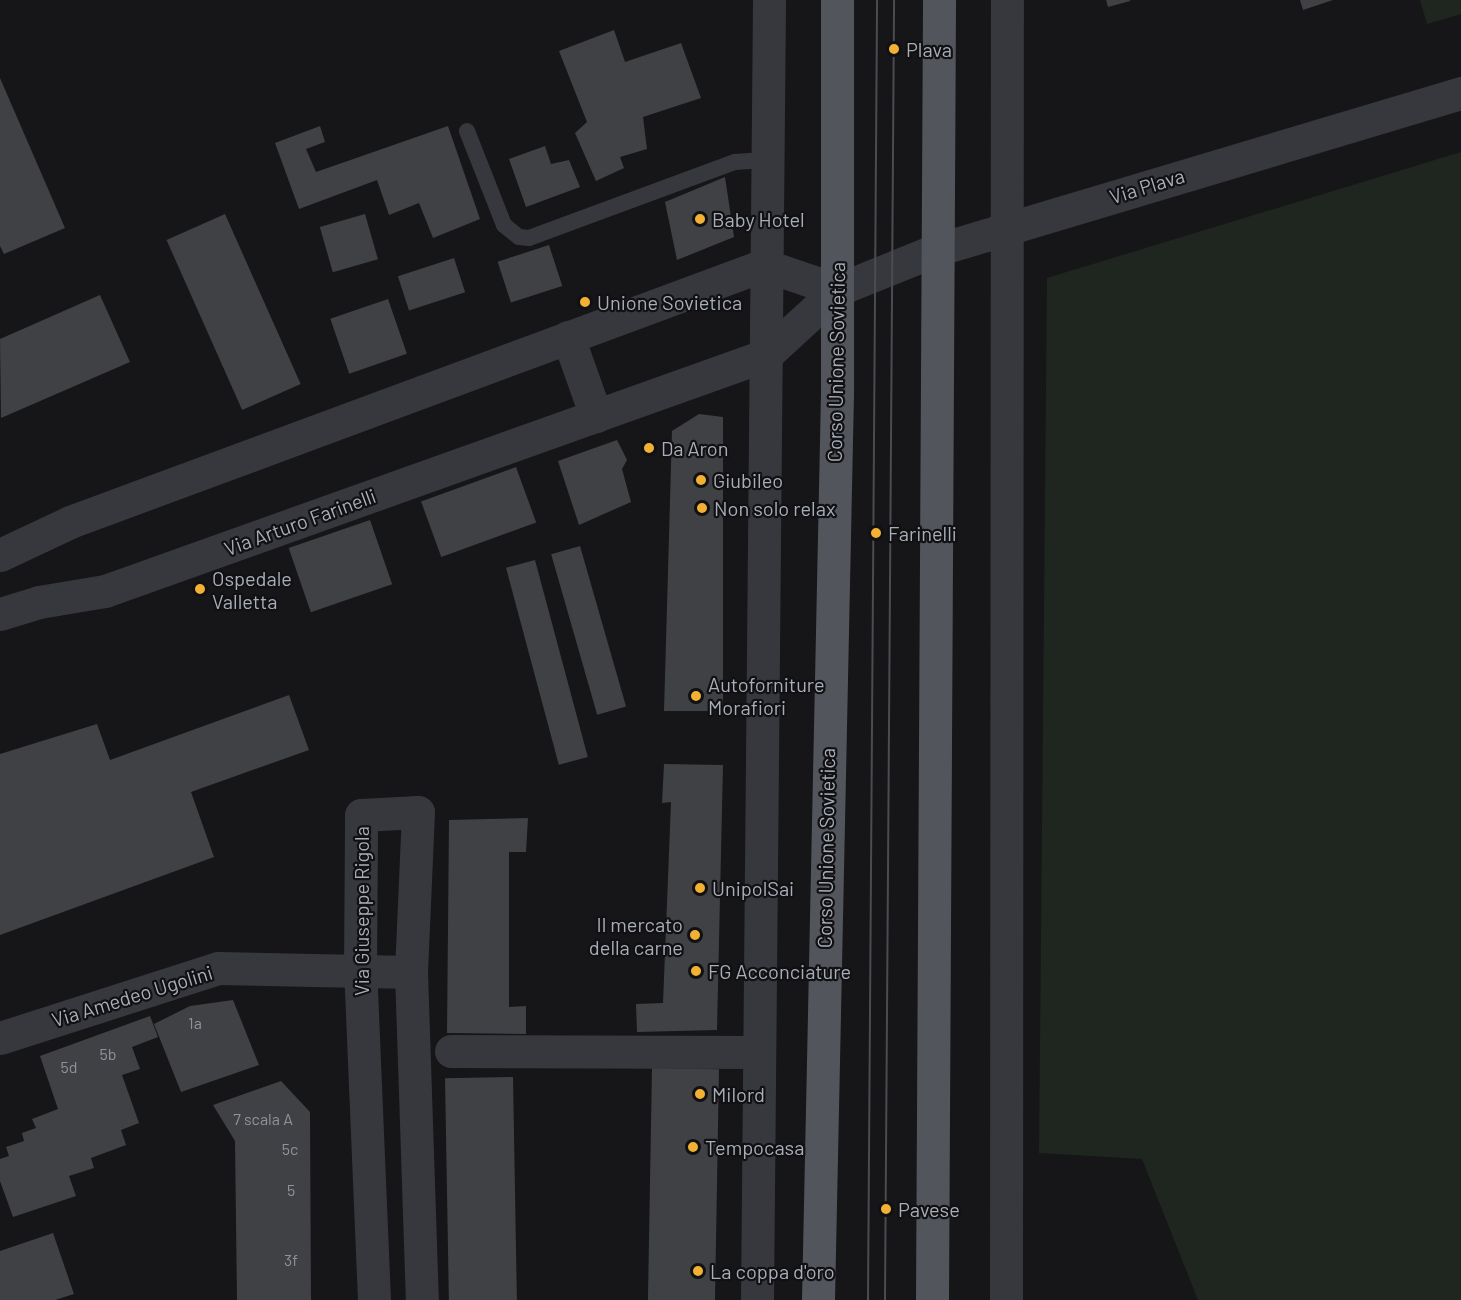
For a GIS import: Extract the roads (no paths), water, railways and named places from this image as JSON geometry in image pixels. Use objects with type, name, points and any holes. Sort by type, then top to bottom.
[{"type":"main road","name":"Corso Unione Sovietica","points":[[818,1300],[837,290],[837,0]]},
{"type":"main road","points":[[932,1300],[939,0]]},
{"type":"street","points":[[757,1300],[757,1052],[766,355],[764,265],[769,0]]},
{"type":"street","points":[[1006,1300],[1007,0]]},
{"type":"street","name":"Via Plava","points":[[837,290],[936,250],[1461,93]]},
{"type":"street","points":[[0,555],[70,522],[764,265],[837,290]]},
{"type":"street","name":"Via Arturo Farinelli","points":[[0,614],[39,602],[105,591],[766,355],[837,290]]},
{"type":"street","points":[[568,337],[596,416]]},
{"type":"street","name":"Via Giuseppe Rigola","points":[[374,1300],[360,971],[361,815],[418,812],[411,972],[422,1300]]},
{"type":"street","name":"Via Amedeo Ugolini","points":[[0,1038],[218,968],[411,972]]},
{"type":"street","points":[[451,1051],[757,1052]]},
{"type":"lane","points":[[467,131],[504,225],[519,237],[529,238],[735,162],[766,160]]},
{"type":"tram line","points":[[868,1300],[877,0]]},
{"type":"tram line","points":[[885,1300],[894,0]]},
{"type":"place","name":"Plava","points":[[894,49]]},
{"type":"place","name":"Baby Hotel","points":[[700,219]]},
{"type":"place","name":"Unione Sovietica","points":[[585,302]]},
{"type":"place","name":"Da Aron","points":[[649,448]]},
{"type":"place","name":"Giubileo","points":[[701,480]]},
{"type":"place","name":"Non solo relax","points":[[702,508]]},
{"type":"place","name":"Farinelli","points":[[876,533]]},
{"type":"place","name":"Ospedale Valletta","points":[[200,589]]},
{"type":"place","name":"Autoforniture Morafiori","points":[[696,696]]},
{"type":"place","name":"UnipolSai","points":[[700,888]]},
{"type":"place","name":"Il mercato della carne","points":[[695,935]]},
{"type":"place","name":"FG Acconciature","points":[[696,971]]},
{"type":"place","name":"Milord","points":[[700,1094]]},
{"type":"place","name":"Tempocasa","points":[[693,1147]]},
{"type":"place","name":"Pavese","points":[[886,1209]]},
{"type":"place","name":"La coppa d'oro","points":[[698,1271]]}]
